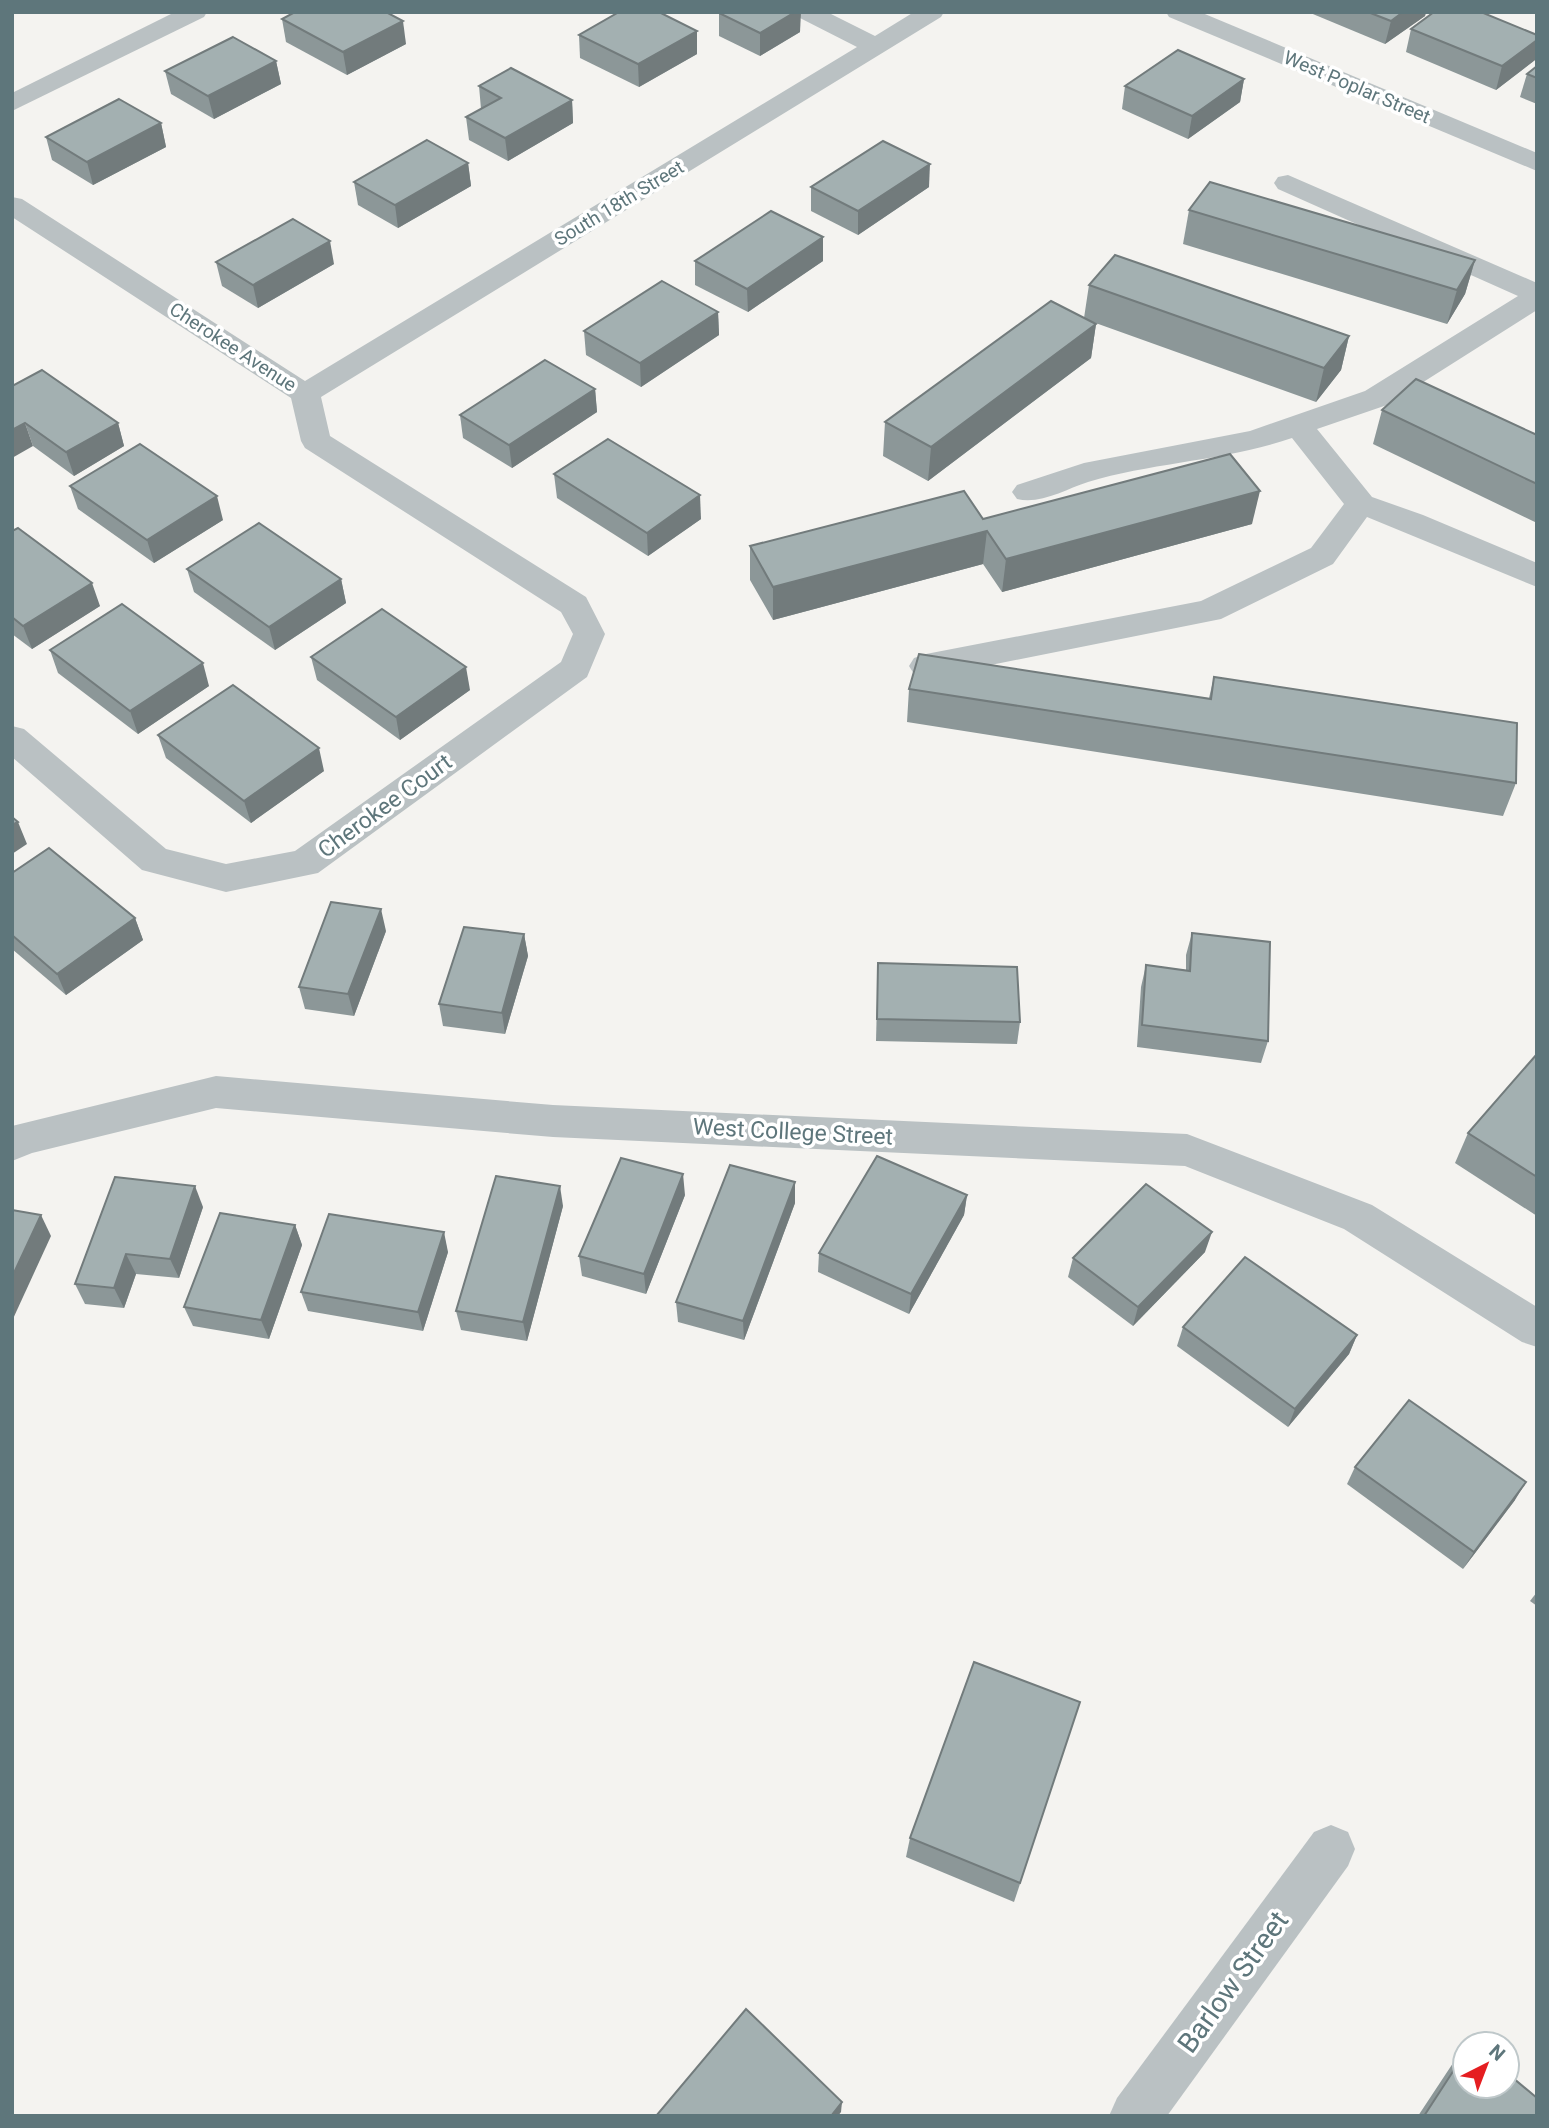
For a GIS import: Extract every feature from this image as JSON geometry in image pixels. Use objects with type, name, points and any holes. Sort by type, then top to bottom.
[{"type":"street","points":[[12,103],[195,12]]},
{"type":"street","points":[[807,12],[876,46]]},
{"type":"street","name":"South 18th Street","points":[[305,394],[932,12]]},
{"type":"street","name":"West Poplar Street","points":[[1178,12],[1537,163]]},
{"type":"street","points":[[1288,183],[1537,295]]},
{"type":"street","name":"Cherokee Avenue","points":[[12,205],[305,394],[316,441],[574,605],[589,634]]},
{"type":"street","points":[[1028,492],[1111,467],[1255,440],[1376,398],[1537,295]]},
{"type":"street","points":[[1298,425],[1361,503],[1537,576]]},
{"type":"street","points":[[926,666],[1209,611],[1322,556],[1361,503]]},
{"type":"street","name":"Cherokee Court","points":[[12,738],[155,860],[226,878],[305,863],[575,669],[589,634]]},
{"type":"street","name":"West College Street","points":[[12,1145],[23,1139],[216,1092],[553,1121],[1187,1150],[1358,1217],[1537,1329]]},
{"type":"street","name":"Barlow Street","points":[[1135,2116],[1331,1849]]},
{"type":"building","points":[[295,12],[386,12],[403,21],[343,52],[282,19]]},
{"type":"building","points":[[619,12],[659,12],[697,31],[638,64],[579,35]]},
{"type":"building","points":[[720,12],[795,12],[760,33]]},
{"type":"building","points":[[1368,12],[1403,12],[1391,21]]},
{"type":"building","points":[[1434,12],[1481,12],[1537,35],[1537,40],[1502,66],[1411,29]]},
{"type":"building","points":[[233,37],[276,61],[208,96],[165,71]]},
{"type":"building","points":[[1178,50],[1244,79],[1192,116],[1125,86]]},
{"type":"building","points":[[1537,66],[1537,78],[1527,74]]},
{"type":"building","points":[[511,68],[572,100],[505,138],[466,117],[501,98],[479,86]]},
{"type":"building","points":[[119,99],[161,123],[87,162],[46,137]]},
{"type":"building","points":[[427,140],[468,163],[395,205],[354,182]]},
{"type":"building","points":[[883,141],[930,164],[858,211],[811,187]]},
{"type":"building","points":[[1210,182],[1475,260],[1457,290],[1189,210]]},
{"type":"building","points":[[771,211],[823,237],[747,289],[695,261]]},
{"type":"building","points":[[293,219],[330,241],[253,285],[216,262]]},
{"type":"building","points":[[1115,255],[1349,336],[1324,368],[1089,285]]},
{"type":"building","points":[[662,281],[718,312],[640,363],[584,331]]},
{"type":"building","points":[[1051,301],[1096,324],[931,447],[885,422]]},
{"type":"building","points":[[545,360],[595,389],[509,445],[460,415]]},
{"type":"building","points":[[42,370],[118,423],[66,452],[25,423],[12,430],[12,386]]},
{"type":"building","points":[[1416,379],[1537,435],[1537,484],[1382,410]]},
{"type":"building","points":[[608,439],[700,495],[647,533],[554,474]]},
{"type":"building","points":[[140,444],[217,496],[147,540],[70,486]]},
{"type":"building","points":[[1230,454],[1260,491],[1006,559],[987,531],[773,587],[750,546],[964,491],[983,519]]},
{"type":"building","points":[[259,523],[341,579],[269,627],[187,569]]},
{"type":"building","points":[[18,528],[92,583],[23,626],[12,617],[12,531]]},
{"type":"building","points":[[122,604],[203,663],[130,711],[50,650]]},
{"type":"building","points":[[382,609],[466,667],[396,717],[311,657]]},
{"type":"building","points":[[919,654],[1211,699],[1214,677],[1517,723],[1516,783],[909,689]]},
{"type":"building","points":[[233,685],[319,748],[244,801],[158,735]]},
{"type":"building","points":[[49,848],[135,918],[57,974],[12,935],[12,873]]},
{"type":"building","points":[[331,902],[381,909],[348,994],[299,987]]},
{"type":"building","points":[[464,927],[524,934],[502,1013],[439,1004]]},
{"type":"building","points":[[1192,933],[1270,942],[1268,1041],[1142,1025],[1146,965],[1190,971]]},
{"type":"building","points":[[878,963],[1017,967],[1020,1022],[877,1019]]},
{"type":"building","points":[[1537,1054],[1537,1177],[1468,1133]]},
{"type":"building","points":[[877,1156],[967,1195],[911,1294],[819,1253]]},
{"type":"building","points":[[621,1158],[683,1174],[644,1274],[579,1256]]},
{"type":"building","points":[[730,1165],[795,1182],[743,1321],[676,1302]]},
{"type":"building","points":[[496,1176],[560,1186],[523,1322],[456,1311]]},
{"type":"building","points":[[115,1177],[195,1186],[170,1259],[126,1254],[114,1288],[75,1284]]},
{"type":"building","points":[[1146,1184],[1212,1232],[1138,1307],[1073,1258]]},
{"type":"building","points":[[12,1210],[41,1215],[12,1277]]},
{"type":"building","points":[[220,1213],[295,1225],[261,1320],[184,1307]]},
{"type":"building","points":[[329,1214],[444,1232],[418,1312],[301,1292]]},
{"type":"building","points":[[1245,1257],[1357,1335],[1295,1409],[1183,1327]]},
{"type":"building","points":[[1409,1400],[1526,1482],[1474,1552],[1355,1467]]},
{"type":"building","points":[[974,1662],[1080,1702],[1020,1883],[910,1838]]},
{"type":"building","points":[[746,2009],[842,2102],[831,2116],[656,2116]]},
{"type":"building","points":[[1451,2075],[1451,2100],[1521,2100],[1521,2085],[1537,2098],[1537,2116],[1424,2116]]}]
